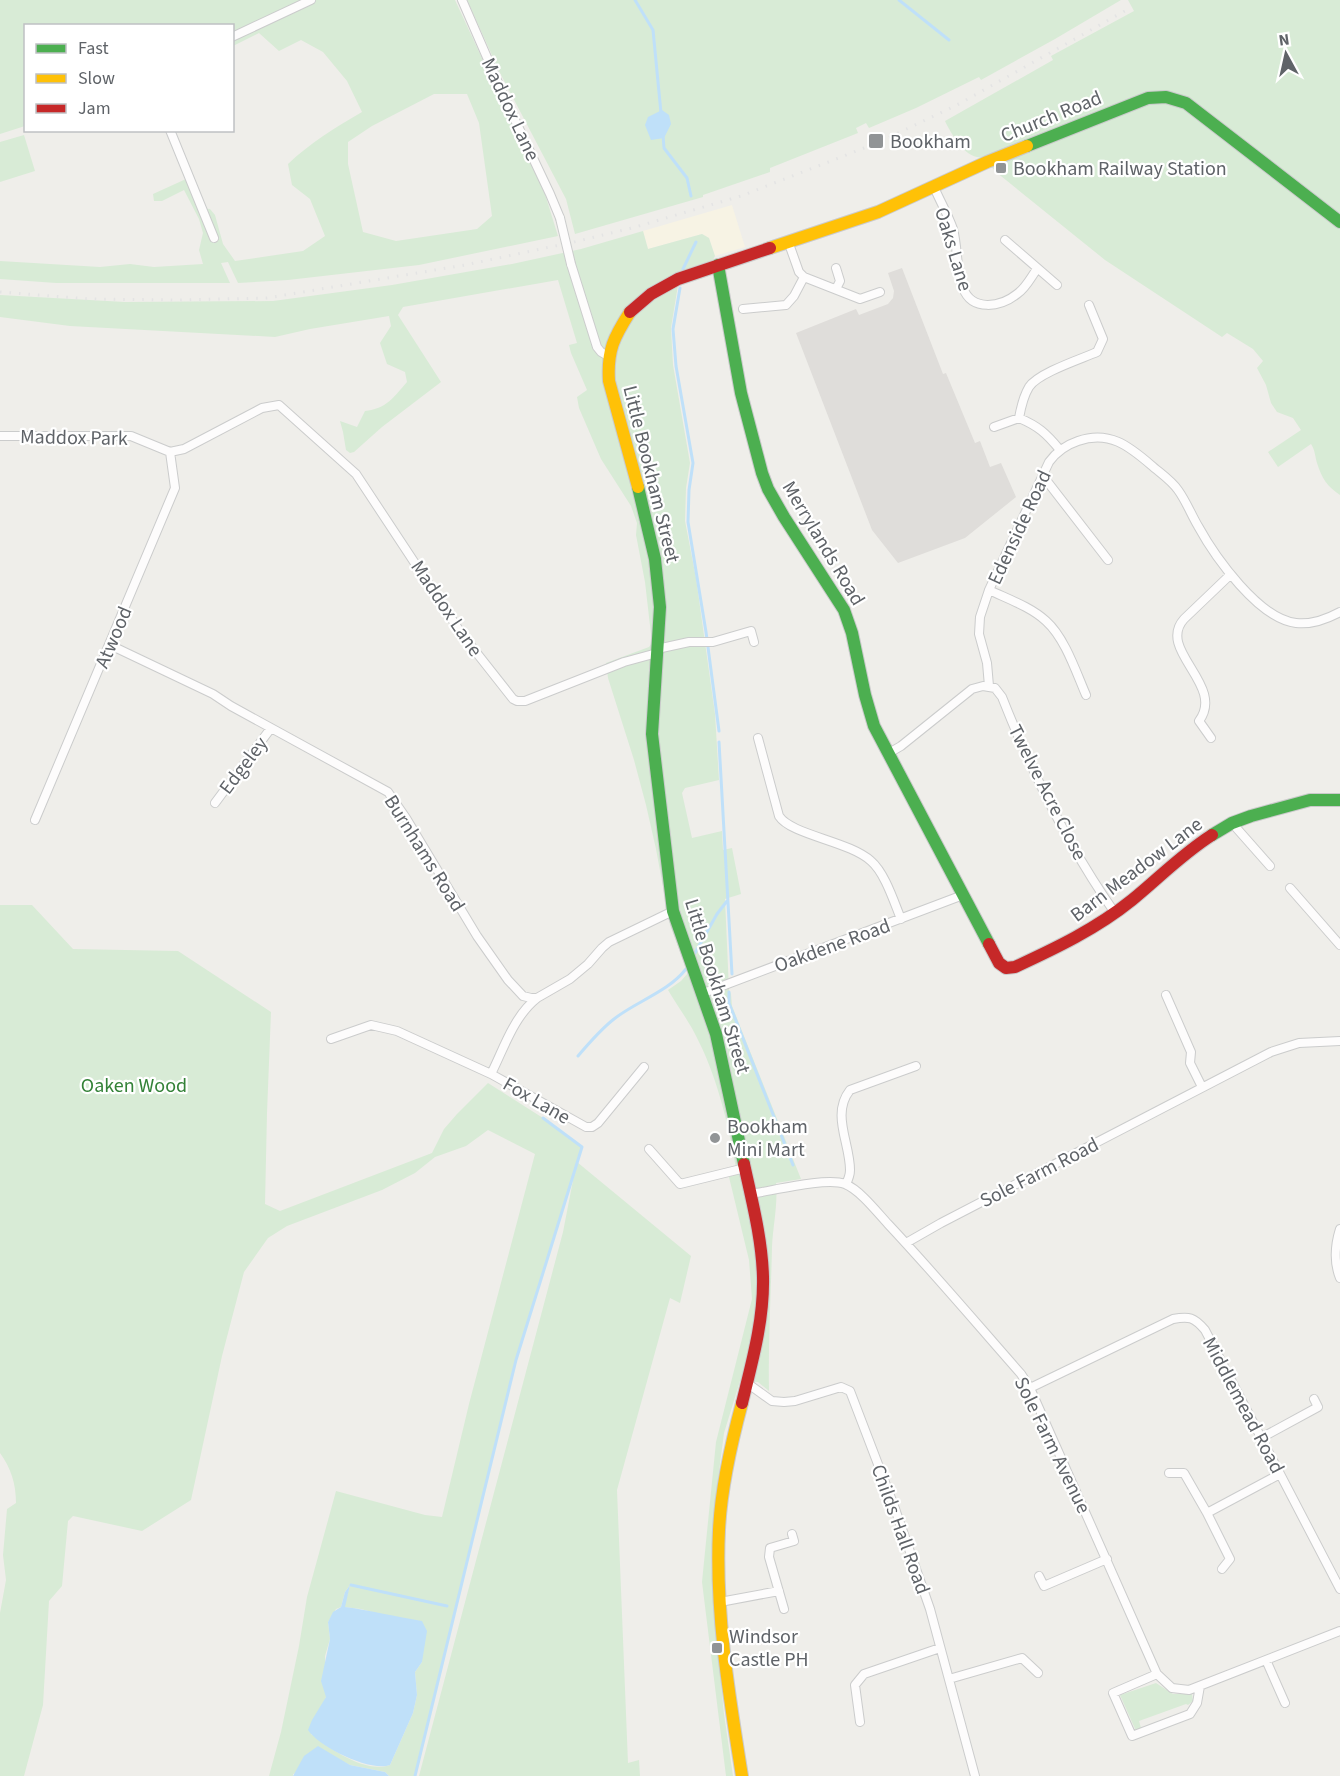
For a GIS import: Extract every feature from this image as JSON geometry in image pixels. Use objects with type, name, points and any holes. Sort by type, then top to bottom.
[{"type":"street","points":[[234,36],[311,0]]},
{"type":"street","name":"Maddox Lane","points":[[462,0],[560,218],[571,264],[597,347],[608,356]]},
{"type":"street","name":"Church Road","points":[[651,294],[678,279],[878,212],[987,162],[1148,98],[1166,97],[1186,103],[1340,222]]},
{"type":"street","points":[[171,132],[214,238]]},
{"type":"street","name":"Oaks Lane","points":[[934,187],[952,227],[962,287],[971,301],[986,305],[997,304],[1008,299],[1018,293],[1037,268]]},
{"type":"street","points":[[1005,240],[1057,285]]},
{"type":"street","points":[[788,241],[799,272],[804,278],[861,299],[880,292]]},
{"type":"street","name":"Merrylands Road","points":[[718,265],[741,393],[768,489],[844,610],[852,633],[874,726],[963,895]]},
{"type":"street","points":[[836,268],[840,281],[836,289]]},
{"type":"street","points":[[743,309],[786,305],[804,278]]},
{"type":"street","name":"Little Bookham Street","points":[[651,294],[630,312],[617,333],[608,356],[609,381],[646,516],[655,559],[660,607],[652,734],[673,911],[716,1034],[759,1238],[763,1278],[760,1326],[729,1450],[719,1527],[720,1602],[730,1701],[742,1776]]},
{"type":"street","points":[[1019,418],[1023,398],[1031,384],[1045,375],[1097,352],[1103,339],[1089,305]]},
{"type":"street","name":"Maddox Lane","points":[[170,452],[184,449],[262,408],[279,405],[356,474],[461,633],[513,699],[517,701],[525,701],[616,665],[685,643],[708,642],[751,631],[754,642]]},
{"type":"street","points":[[993,427],[1019,418],[1036,426],[1060,450]]},
{"type":"street","name":"Maddox Park","points":[[0,436],[131,436],[170,452]]},
{"type":"street","name":"Edenside Road","points":[[989,686],[988,669],[979,628],[980,617],[989,590],[1049,462],[1060,450],[1079,440],[1099,436],[1118,442],[1135,451],[1166,477],[1178,489],[1199,529],[1230,575],[1276,616],[1294,623],[1308,623],[1340,612]]},
{"type":"street","name":"Atwood","points":[[35,820],[175,488],[170,452]]},
{"type":"street","points":[[1043,476],[1108,560]]},
{"type":"street","points":[[1211,738],[1199,721],[1204,712],[1204,698],[1200,683],[1181,650],[1177,631],[1184,619],[1230,575]]},
{"type":"street","points":[[989,590],[1036,614],[1053,628],[1064,645],[1086,695]]},
{"type":"street","name":"Burnhams Road","points":[[110,645],[213,694],[388,792],[477,936],[508,980],[523,996],[537,998]]},
{"type":"street","points":[[889,753],[972,689],[989,686]]},
{"type":"street","name":"Twelve Acre Close","points":[[989,686],[1000,692],[1050,806],[1115,913]]},
{"type":"street","name":"Edgeley","points":[[215,803],[271,728]]},
{"type":"street","points":[[758,738],[782,821],[868,858],[880,873],[901,919]]},
{"type":"street","name":"Barn Meadow Lane","points":[[963,895],[999,963],[1006,968],[1016,967],[1061,946],[1115,913],[1181,857],[1232,823],[1310,800],[1340,800]]},
{"type":"street","points":[[1232,823],[1270,866]]},
{"type":"street","points":[[1290,888],[1340,945]]},
{"type":"street","name":"Oakdene Road","points":[[701,994],[963,895]]},
{"type":"street","points":[[537,998],[579,972],[609,942],[673,911]]},
{"type":"street","points":[[1166,995],[1191,1052],[1190,1063],[1202,1087]]},
{"type":"street","name":"Fox Lane","points":[[537,998],[524,1010],[491,1074],[586,1127],[592,1127],[598,1123],[644,1066]]},
{"type":"street","points":[[331,1039],[371,1025],[396,1031],[491,1074]]},
{"type":"street","name":"Sole Farm Road","points":[[906,1243],[1202,1087],[1283,1047],[1313,1041],[1340,1041]]},
{"type":"street","points":[[846,1184],[850,1172],[841,1113],[843,1099],[850,1090],[916,1066]]},
{"type":"street","points":[[649,1149],[680,1184],[745,1168]]},
{"type":"street","points":[[750,1194],[820,1183],[846,1184],[867,1202],[906,1243]]},
{"type":"street","points":[[1340,1229],[1336,1245],[1336,1260],[1340,1278]]},
{"type":"street","name":"Sole Farm Avenue","points":[[906,1243],[1021,1374],[1030,1388],[1157,1674]]},
{"type":"street","name":"Middlemead Road","points":[[1030,1388],[1173,1319],[1186,1317],[1197,1321],[1205,1330],[1340,1589]]},
{"type":"street","name":"Childs Hall Road","points":[[747,1383],[772,1401],[795,1401],[841,1388],[850,1391],[930,1609],[975,1776]]},
{"type":"street","points":[[1261,1438],[1318,1407],[1314,1399]]},
{"type":"street","points":[[1168,1473],[1184,1473],[1207,1513],[1230,1559],[1222,1569]]},
{"type":"street","points":[[1207,1513],[1280,1474]]},
{"type":"street","points":[[784,1609],[769,1557],[770,1548],[794,1541],[792,1534]]},
{"type":"street","points":[[1040,1576],[1044,1586],[1107,1559]]},
{"type":"street","points":[[720,1602],[779,1591]]},
{"type":"street","points":[[1200,1686],[1197,1702],[1190,1714],[1132,1736],[1113,1693],[1157,1674],[1172,1688],[1189,1690],[1340,1631]]},
{"type":"street","points":[[860,1722],[855,1685],[864,1674],[940,1648]]},
{"type":"street","points":[[949,1679],[1022,1658],[1038,1673]]},
{"type":"street","points":[[1266,1660],[1285,1703]]},
{"type":"shaded area","points":[[732,205],[745,247],[715,256],[709,238],[702,234],[648,249],[643,231]]},
{"type":"shaded area","points":[[902,268],[943,374],[946,373],[975,443],[980,441],[990,467],[1001,463],[1016,497],[965,538],[898,563],[872,530],[796,333],[856,309],[859,315],[888,304],[893,298],[894,291],[888,273]]},
{"type":"green space","points":[[0,0],[455,0],[545,194],[558,236],[419,265],[288,280],[238,283],[228,262],[221,263],[230,283],[56,283],[0,279],[0,261],[100,267],[130,264],[154,267],[203,264],[199,250],[203,233],[199,219],[184,190],[162,201],[154,201],[153,194],[186,179],[199,208],[210,209],[215,215],[223,244],[235,261],[303,251],[325,236],[310,199],[292,185],[288,164],[305,149],[362,112],[347,81],[323,52],[301,40],[279,51],[259,33],[234,46],[234,24],[24,24],[24,126],[0,134]],"holes":[[[434,94],[467,94],[479,123],[492,216],[477,229],[396,241],[363,232],[348,164],[348,142],[372,126]]]},
{"type":"green space","points":[[467,0],[1121,0],[981,80],[979,77],[869,128],[866,123],[856,128],[858,133],[770,168],[770,172],[703,195],[703,197],[575,234],[566,199],[500,73]]},
{"type":"green space","points":[[1128,0],[1340,0],[1340,495],[1323,478],[1311,444],[1278,467],[1268,452],[1301,430],[1293,418],[1277,412],[1271,403],[1266,385],[1257,368],[1263,361],[1253,349],[1227,333],[1222,337],[1105,260],[996,172],[983,157],[971,155],[966,151],[955,139],[945,121],[1053,60],[1051,56],[1134,11]]},
{"type":"green space","points":[[24,135],[35,171],[0,182],[0,142]]},
{"type":"green space","points":[[643,231],[648,249],[702,234],[709,238],[715,256],[713,260],[677,272],[678,285],[671,328],[673,365],[690,463],[686,488],[685,521],[696,578],[715,714],[719,780],[685,788],[682,793],[692,838],[722,831],[723,850],[732,848],[741,894],[725,899],[729,990],[732,1006],[801,1179],[776,1183],[772,1247],[769,1391],[758,1382],[740,1381],[724,1433],[716,1495],[711,1559],[714,1610],[724,1714],[733,1776],[726,1776],[702,1582],[716,1442],[752,1299],[749,1260],[729,1177],[737,1173],[718,1089],[696,1035],[668,990],[688,973],[670,925],[646,805],[608,678],[606,663],[649,647],[652,643],[645,582],[636,535],[637,523],[631,506],[601,459],[579,408],[577,397],[587,390],[571,353],[569,345],[577,343],[558,280],[403,307],[398,315],[441,382],[350,453],[346,450],[340,421],[357,427],[365,411],[384,405],[407,382],[405,372],[387,364],[380,343],[391,326],[389,316],[275,337],[70,326],[0,317],[0,295],[125,302],[273,301],[392,285],[512,264],[581,249]]},
{"type":"green space","name":"Oaken Wood","points":[[0,905],[32,905],[73,949],[178,951],[271,1012],[265,1204],[280,1211],[432,1153],[444,1129],[488,1083],[543,1118],[582,1147],[577,1162],[691,1256],[680,1303],[670,1298],[617,1490],[628,1763],[639,1760],[640,1776],[419,1776],[563,1232],[575,1170],[516,1360],[415,1776],[389,1776],[385,1772],[344,1762],[293,1774],[293,1776],[269,1776],[281,1732],[307,1597],[336,1491],[425,1515],[442,1517],[469,1404],[535,1154],[488,1130],[466,1146],[435,1157],[415,1173],[382,1190],[287,1226],[268,1238],[244,1272],[222,1356],[191,1500],[142,1531],[73,1516],[68,1521],[62,1586],[49,1601],[43,1705],[24,1776],[0,1776],[0,1613],[6,1580],[3,1555],[7,1509],[16,1503],[12,1476],[0,1453]],"holes":[[[350,1585],[344,1607],[379,1614],[422,1662],[415,1672],[417,1695],[413,1713],[390,1765],[380,1767],[359,1763],[327,1746],[311,1734],[326,1697],[325,1656],[330,1639],[328,1622],[336,1609],[341,1607],[345,1592]]]},
{"type":"green space","points":[[1156,1683],[1173,1694],[1192,1694],[1193,1701],[1188,1705],[1139,1721],[1141,1728],[1136,1731],[1120,1695]]},
{"type":"water","points":[[662,110],[669,115],[671,124],[664,138],[651,140],[645,125],[648,117]]},
{"type":"water","points":[[350,1585],[345,1607],[422,1621],[427,1631],[422,1662],[415,1672],[417,1695],[413,1713],[390,1765],[370,1765],[346,1757],[323,1744],[308,1730],[326,1697],[321,1681],[330,1639],[328,1622],[333,1612],[341,1607],[345,1592]]},
{"type":"water","points":[[318,1746],[350,1765],[385,1772],[389,1776],[293,1776],[304,1756]]},
{"type":"waterway","points":[[635,0],[653,30],[661,113]]},
{"type":"waterway","points":[[899,0],[949,40]]},
{"type":"waterway","points":[[663,135],[664,148],[687,178],[691,196]]},
{"type":"waterway","points":[[683,269],[696,242]]},
{"type":"waterway","points":[[680,288],[673,329],[676,366],[693,463],[688,522],[719,731]]},
{"type":"waterway","points":[[719,742],[732,974]]},
{"type":"waterway","points":[[695,953],[727,901]]},
{"type":"waterway","points":[[578,1056],[614,1019],[670,984],[686,969]]},
{"type":"waterway","points":[[729,992],[729,1003],[793,1165]]},
{"type":"waterway","points":[[415,1776],[516,1360],[582,1147],[543,1118]]},
{"type":"waterway","points":[[351,1585],[447,1606]]},
{"type":"railway","points":[[0,292],[90,299],[267,298],[465,265],[632,228],[741,196],[877,143],[957,105],[1130,8]]},
{"type":"traffic: fast","points":[[1027,146],[1148,98],[1166,97],[1186,103],[1340,222]]},
{"type":"traffic: fast","points":[[718,265],[741,393],[768,489],[844,610],[852,633],[874,726],[989,944]]},
{"type":"traffic: fast","points":[[638,487],[655,559],[660,607],[652,734],[673,911],[716,1034],[744,1164]]},
{"type":"traffic: fast","points":[[1212,835],[1232,823],[1251,816],[1310,800],[1340,800]]},
{"type":"traffic: slow","points":[[770,248],[878,212],[1027,146]]},
{"type":"traffic: slow","points":[[630,312],[613,344],[609,361],[609,381],[638,487]]},
{"type":"traffic: slow","points":[[742,1403],[724,1482],[718,1561],[724,1653],[742,1776]]},
{"type":"traffic: jam","points":[[630,312],[651,294],[678,279],[770,248]]},
{"type":"traffic: jam","points":[[989,944],[999,963],[1006,968],[1015,967],[1046,953],[1090,929],[1118,910],[1212,835]]},
{"type":"traffic: jam","points":[[742,1403],[759,1325],[763,1293],[759,1234],[744,1164]]},
{"type":"place","name":"Bookham","points":[[876,141]]},
{"type":"place","name":"Bookham Railway Station","points":[[1001,168]]},
{"type":"place","name":"Bookham Mini Mart","points":[[715,1138]]},
{"type":"place","name":"Windsor Castle PH","points":[[717,1648]]}]
